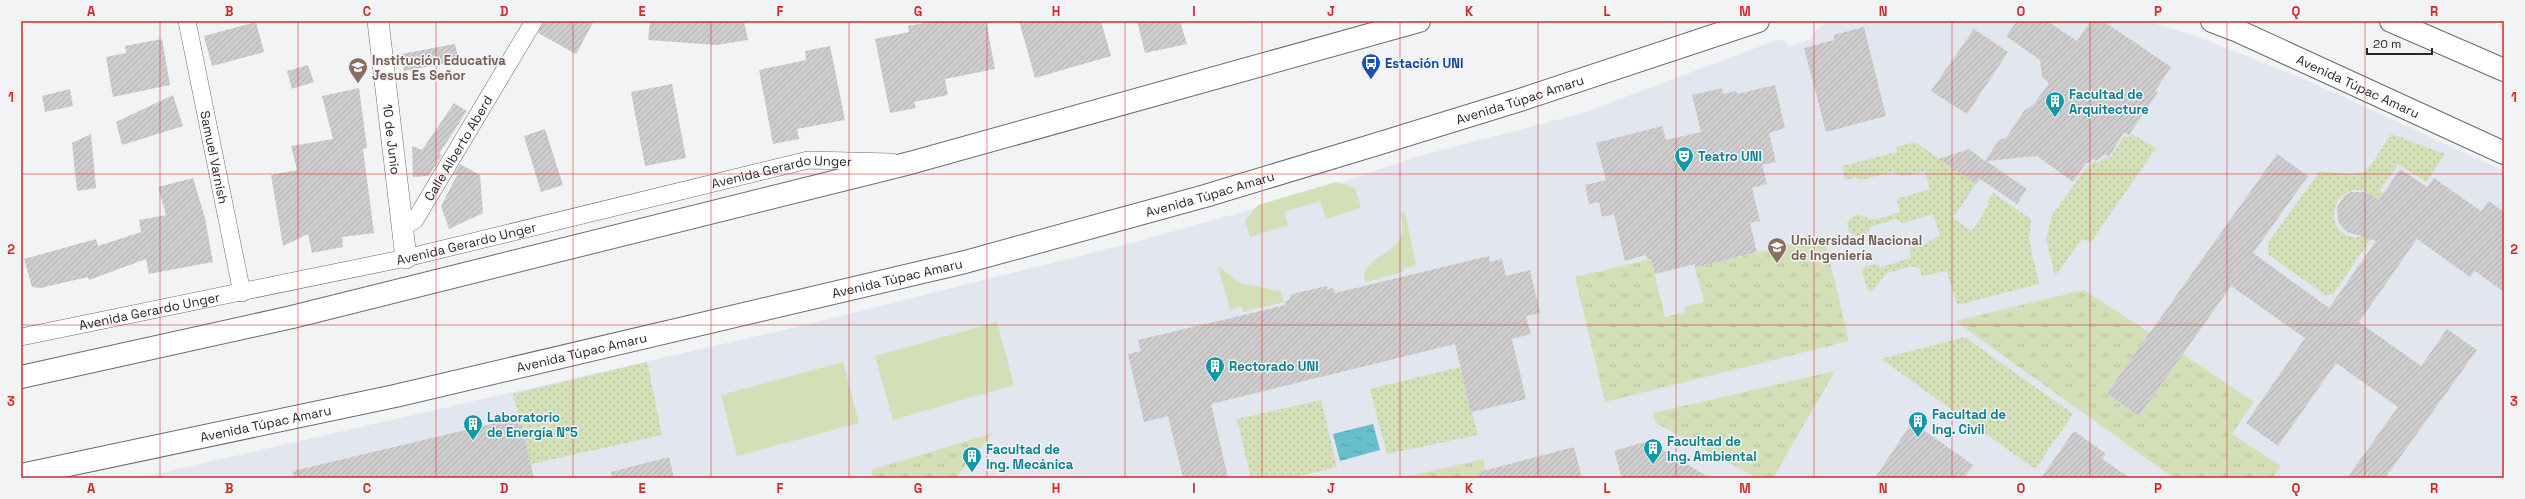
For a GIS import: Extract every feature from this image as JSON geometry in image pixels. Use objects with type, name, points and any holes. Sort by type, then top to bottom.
[{"type":"main road","points":[[21,377],[292,317],[910,163],[1418,21]]},
{"type":"main road","name":"Avenida Túpac Amaru","points":[[21,475],[395,396],[965,262],[1205,196],[1374,145],[1520,100],[1758,21]]},
{"type":"main road","name":"Avenida Túpac Amaru","points":[[2212,21],[2238,31],[2504,153]]},
{"type":"main road","points":[[2391,21],[2504,70]]},
{"type":"street","name":"Samuel Varnish","points":[[187,21],[242,293]]},
{"type":"street","name":"10 de Junio","points":[[378,21],[401,228],[406,258]]},
{"type":"street","name":"Calle Alberto Aberd","points":[[401,228],[415,220],[534,21]]},
{"type":"street","name":"Avenida Gerardo Unger","points":[[21,337],[242,293],[406,258],[808,160],[910,163]]},
{"type":"shaded area","name":"Universidad Nacional de Ingeniería","points":[[1829,21],[2146,21],[2198,37],[2302,78],[2504,171],[2504,478],[138,478],[797,327],[1131,243],[1300,196],[1419,156],[1583,113],[1777,40],[1785,41],[1788,47],[1811,39],[1816,30]]},
{"type":"green space","points":[[2132,134],[2156,148],[2091,242],[2082,239],[2055,276],[2046,239],[2052,216],[2087,166],[2090,166],[2094,161],[2097,163],[2105,157],[2109,159],[2125,135],[2129,138]]},
{"type":"green space","points":[[2391,134],[2445,154],[2426,182],[2398,164],[2380,190],[2399,203],[2380,201],[2361,190],[2348,192],[2341,197],[2336,204],[2334,212],[2335,221],[2338,228],[2344,234],[2353,237],[2361,237],[2375,233],[2333,294],[2325,295],[2268,254],[2268,243],[2320,171],[2349,174],[2364,171],[2370,166]]},
{"type":"green space","points":[[1915,142],[1976,184],[1953,218],[1972,231],[1989,204],[1987,202],[1993,193],[2031,219],[2029,239],[2039,284],[1957,305],[1947,271],[1922,276],[1919,268],[1912,266],[1887,273],[1872,291],[1868,291],[1862,272],[1864,267],[1876,264],[1881,267],[1911,258],[1909,247],[1923,245],[1940,235],[1933,214],[1903,223],[1896,219],[1870,227],[1869,232],[1856,236],[1849,232],[1847,222],[1851,218],[1861,215],[1870,219],[1878,219],[1900,212],[1897,199],[1930,189],[1925,172],[1901,176],[1892,172],[1861,180],[1856,177],[1845,180],[1842,166],[1897,152],[1896,147]]},
{"type":"green space","points":[[1336,182],[1355,188],[1361,208],[1326,219],[1320,201],[1284,212],[1288,225],[1250,237],[1245,220],[1258,205]]},
{"type":"green space","points":[[1405,212],[1416,265],[1403,269],[1403,272],[1365,282],[1364,274],[1367,268],[1391,249],[1400,238],[1402,229],[1401,213]]},
{"type":"green space","points":[[1824,236],[1849,341],[1605,402],[1575,277],[1651,259],[1665,317],[1686,312],[1684,307],[1704,302],[1695,268]]},
{"type":"green space","points":[[1218,266],[1242,284],[1280,291],[1284,302],[1243,312],[1241,306],[1230,310]]},
{"type":"green space","points":[[2084,290],[2150,333],[2107,393],[2139,416],[2183,354],[2254,402],[2232,434],[2281,466],[2273,478],[2174,478],[1955,321]]},
{"type":"green space","points":[[997,322],[1014,385],[893,420],[875,356]]},
{"type":"green space","points":[[1965,337],[2073,414],[2035,469],[1881,359]]},
{"type":"green space","points":[[647,362],[662,435],[531,464],[513,394]]},
{"type":"green space","points":[[843,362],[859,423],[737,456],[721,395]]},
{"type":"green space","points":[[1460,367],[1478,435],[1387,454],[1370,389]]},
{"type":"green space","points":[[1835,371],[1773,478],[1757,478],[1656,423],[1653,413]]},
{"type":"green space","points":[[1321,400],[1337,467],[1292,478],[1251,478],[1237,419]]},
{"type":"green space","points":[[993,433],[955,478],[873,478],[871,470]]},
{"type":"green space","points":[[1483,459],[1487,478],[1400,478]]},
{"type":"water","points":[[1373,424],[1380,450],[1340,461],[1333,434]]},
{"type":"building","points":[[544,21],[594,21],[576,54],[538,33]]},
{"type":"building","points":[[650,21],[744,21],[748,40],[717,45],[648,40]]},
{"type":"building","points":[[934,21],[986,21],[995,69],[945,79],[948,95],[914,102],[916,108],[890,113],[875,39],[909,32],[908,26]]},
{"type":"building","points":[[1019,21],[1101,21],[1111,56],[1035,78]]},
{"type":"building","points":[[1137,21],[1180,21],[1187,44],[1145,53]]},
{"type":"building","name":"Facultad de Arquitecture","points":[[2017,21],[2047,21],[2077,41],[2091,21],[2103,21],[2171,67],[2155,91],[2158,92],[2129,135],[2124,132],[2109,157],[2105,154],[2096,161],[2093,159],[2089,163],[2086,163],[2073,182],[2037,156],[1986,161],[2027,189],[2017,204],[1980,179],[1976,184],[1939,159],[1969,149],[1985,161],[1999,140],[2006,138],[2024,111],[2034,104],[2049,83],[2042,77],[2040,60],[2006,36]]},
{"type":"building","points":[[256,22],[264,52],[212,66],[204,36]]},
{"type":"building","points":[[1864,27],[1886,116],[1826,132],[1804,48],[1834,40],[1834,35]]},
{"type":"building","points":[[1974,29],[2008,52],[1967,114],[1931,91]]},
{"type":"building","points":[[162,39],[170,85],[113,97],[106,57],[126,53],[125,46]]},
{"type":"building","points":[[455,44],[459,61],[404,71],[401,54]]},
{"type":"building","points":[[830,46],[845,120],[797,129],[799,139],[773,144],[759,70],[806,60],[805,51]]},
{"type":"building","points":[[308,65],[314,82],[292,89],[287,71]]},
{"type":"building","points":[[672,84],[686,158],[645,166],[631,92]]},
{"type":"building","name":"Teatro UNI","points":[[1775,85],[1785,128],[1769,133],[1776,162],[1762,165],[1767,184],[1752,188],[1760,221],[1750,223],[1757,252],[1695,268],[1695,264],[1655,274],[1651,259],[1647,259],[1646,255],[1625,261],[1614,214],[1602,217],[1599,202],[1589,204],[1585,185],[1606,180],[1596,143],[1662,126],[1666,140],[1701,132],[1692,95],[1722,88],[1723,94],[1736,91],[1737,94]]},
{"type":"building","points":[[359,88],[367,148],[363,149],[374,233],[342,237],[343,247],[312,253],[308,234],[283,246],[271,175],[297,170],[291,146],[333,139],[322,96]]},
{"type":"building","points":[[70,89],[73,106],[45,112],[42,96]]},
{"type":"building","points":[[173,95],[183,126],[122,145],[116,122]]},
{"type":"building","points":[[454,103],[467,111],[439,154],[442,155],[429,176],[413,177],[412,146],[422,150]]},
{"type":"building","points":[[545,129],[563,185],[541,192],[524,136]]},
{"type":"building","points":[[91,134],[96,188],[77,191],[72,143]]},
{"type":"building","points":[[2277,154],[2308,176],[2253,253],[2329,308],[2376,241],[2347,232],[2338,222],[2337,207],[2344,196],[2351,192],[2365,192],[2379,200],[2400,169],[2427,187],[2434,178],[2481,211],[2489,201],[2504,212],[2504,292],[2475,271],[2470,277],[2417,239],[2359,322],[2421,366],[2447,329],[2477,350],[2385,478],[2347,478],[2398,407],[2336,363],[2278,446],[2246,423],[2305,338],[2231,286],[2139,416],[2107,393]]},
{"type":"building","points":[[460,164],[480,175],[483,213],[449,229],[441,206],[457,175],[453,175]]},
{"type":"building","points":[[193,178],[205,218],[213,262],[149,274],[146,259],[89,280],[88,277],[40,288],[32,287],[24,259],[96,239],[98,246],[141,232],[139,220],[166,215],[158,187]]},
{"type":"building","name":"Rectorado UNI","points":[[1489,256],[1490,262],[1502,259],[1506,276],[1530,270],[1540,313],[1526,316],[1531,334],[1512,339],[1526,399],[1471,412],[1455,344],[1211,404],[1228,478],[1183,478],[1168,416],[1144,422],[1128,354],[1141,351],[1138,340],[1286,305],[1285,301],[1290,299],[1290,295],[1305,291],[1327,286],[1327,290],[1333,288],[1335,293]]},
{"type":"building","name":"Laboratorio de Energía N°5","points":[[520,417],[534,478],[294,478],[293,471]]},
{"type":"building","name":"Facultad de Ing. Civil","points":[[1912,422],[1973,465],[1964,478],[1875,478]]},
{"type":"building","points":[[2074,431],[2106,454],[2102,459],[2130,478],[2041,478]]},
{"type":"building","name":"Facultad de Ing. Ambiental","points":[[1648,441],[1710,478],[1622,478],[1614,451]]},
{"type":"building","points":[[1574,447],[1582,478],[1480,478],[1479,472]]},
{"type":"building","points":[[669,457],[674,478],[612,478],[611,472]]},
{"type":"place","name":"Estación UNI","points":[[1371,80]]},
{"type":"place","name":"Institución Educativa Jesus Es Señor","points":[[358,84]]},
{"type":"place","name":"Facultad de Arquitecture","points":[[2055,118]]},
{"type":"place","name":"Teatro UNI","points":[[1684,173]]},
{"type":"place","name":"Universidad Nacional de Ingeniería","points":[[1777,264]]},
{"type":"place","name":"Rectorado UNI","points":[[1215,383]]},
{"type":"place","name":"Facultad de Ing. Civil","points":[[1918,438]]},
{"type":"place","name":"Laboratorio de Energía N°5","points":[[473,441]]},
{"type":"place","name":"Facultad de Ing. Ambiental","points":[[1653,465]]},
{"type":"place","name":"Facultad de Ing. Mecánica","points":[[972,473]]}]
